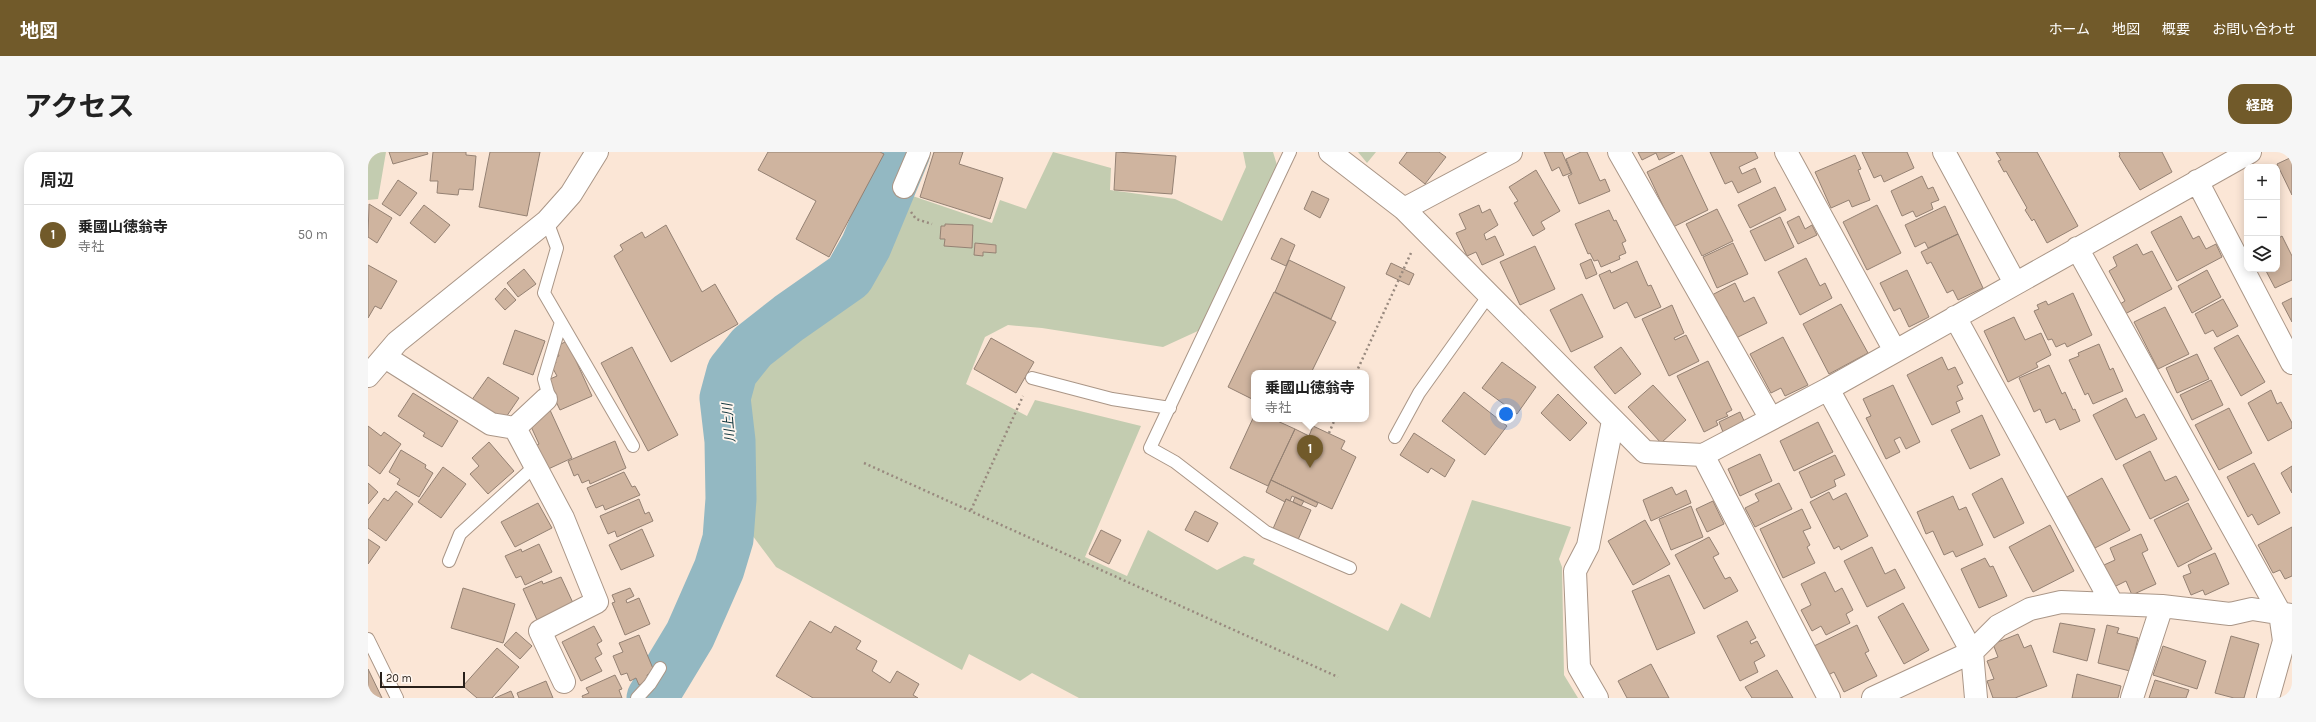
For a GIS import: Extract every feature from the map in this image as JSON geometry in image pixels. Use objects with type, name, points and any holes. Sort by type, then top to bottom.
[{"type":"street","points":[[368,376],[397,342],[547,221],[572,194],[597,152]]},
{"type":"street","points":[[904,187],[919,152]]},
{"type":"street","points":[[1330,152],[1404,208],[1645,452],[1703,455],[1828,389],[2250,152]]},
{"type":"street","points":[[1404,208],[1511,152]]},
{"type":"street","points":[[1619,152],[1771,419]]},
{"type":"street","points":[[1786,152],[1895,351]]},
{"type":"street","points":[[1944,152],[2015,283]]},
{"type":"street","points":[[2197,181],[2292,363]]},
{"type":"street","points":[[2077,248],[2288,611],[2284,641],[2268,698]]},
{"type":"street","points":[[1955,317],[2112,603]]},
{"type":"street","points":[[384,356],[491,424],[515,428]]},
{"type":"street","points":[[1828,389],[1972,652],[1976,698]]},
{"type":"street","points":[[515,428],[546,399]]},
{"type":"street","points":[[1597,698],[1578,667],[1575,570],[1588,546],[1613,421]]},
{"type":"street","points":[[515,428],[563,518],[597,602],[540,631],[564,682]]},
{"type":"street","points":[[1703,455],[1829,698]]},
{"type":"street","points":[[1873,698],[1972,652],[1998,626],[2030,609],[2061,602],[2162,606],[2230,614],[2252,609],[2288,611]]},
{"type":"street","points":[[2132,698],[2162,606]]},
{"type":"lane","points":[[1290,152],[1150,448],[1175,462],[1266,532],[1350,568]]},
{"type":"lane","points":[[547,221],[557,248],[544,292],[632,446]]},
{"type":"lane","points":[[1395,437],[1419,393],[1489,295]]},
{"type":"lane","points":[[546,399],[548,393],[544,379],[561,322]]},
{"type":"lane","points":[[1032,378],[1112,399],[1170,408]]},
{"type":"lane","points":[[449,561],[460,534],[535,466]]},
{"type":"lane","points":[[368,639],[397,698]]},
{"type":"lane","points":[[637,698],[650,684],[660,668]]},
{"type":"path","points":[[1357,370],[1422,227]]},
{"type":"path","points":[[971,510],[1032,378]]},
{"type":"path","points":[[1329,433],[1334,422]]},
{"type":"path","points":[[864,463],[1338,677]]},
{"type":"green space","points":[[368,152],[386,152],[378,199],[368,200]]},
{"type":"green space","points":[[1053,152],[1111,168],[1110,190],[1175,199],[1222,221],[1246,167],[1243,152],[1273,152],[1277,165],[1200,330],[1163,347],[1042,328],[1008,325],[985,337],[966,384],[1027,416],[1035,400],[1141,426],[1085,557],[1127,576],[1148,530],[1217,570],[1244,556],[1255,559],[1253,564],[1388,631],[1401,603],[1430,618],[1472,500],[1571,527],[1559,559],[1562,567],[1564,675],[1578,698],[1079,698],[1032,673],[1020,681],[969,654],[962,670],[776,567],[738,516],[732,407],[738,381],[752,358],[772,338],[812,307],[852,280],[871,247],[898,191],[992,223],[1000,200],[1026,209]]},
{"type":"green space","points":[[1358,152],[1376,152],[1367,163]]},
{"type":"building","points":[[389,152],[427,152],[428,154],[393,164]]},
{"type":"building","points":[[433,152],[466,152],[466,155],[476,156],[473,190],[459,189],[458,195],[437,193],[438,181],[430,181]]},
{"type":"building","points":[[490,152],[540,152],[527,216],[479,207]]},
{"type":"building","points":[[768,152],[880,152],[884,154],[829,257],[796,239],[816,201],[758,170]]},
{"type":"building","points":[[934,152],[963,152],[959,164],[1003,178],[990,219],[920,197]]},
{"type":"building","points":[[1116,152],[1176,156],[1172,194],[1114,190]]},
{"type":"building","points":[[1407,152],[1439,152],[1446,157],[1425,184],[1399,163]]},
{"type":"building","points":[[1544,152],[1562,152],[1571,173],[1563,176],[1559,167],[1552,171]]},
{"type":"building","points":[[1581,152],[1587,152],[1600,181],[1605,179],[1610,191],[1579,204],[1568,176],[1572,174],[1566,159]]},
{"type":"building","points":[[1638,152],[1675,152],[1659,160],[1656,153],[1642,160]]},
{"type":"building","points":[[1710,152],[1755,152],[1758,158],[1739,167],[1742,174],[1755,168],[1761,182],[1738,193],[1732,181],[1725,184]]},
{"type":"building","points":[[1862,152],[1907,152],[1914,168],[1884,182],[1881,175],[1874,178]]},
{"type":"building","points":[[1996,152],[2037,152],[2078,226],[2047,243],[2034,219],[2032,221],[2025,210],[2027,208],[2006,171],[2004,172],[1998,161],[2001,160]]},
{"type":"building","points":[[2119,152],[2162,152],[2172,172],[2140,190],[2119,156]]},
{"type":"building","points":[[1682,155],[1708,210],[1673,227],[1647,172]]},
{"type":"building","points":[[1855,155],[1861,169],[1858,170],[1870,200],[1852,207],[1849,200],[1831,208],[1815,172]]},
{"type":"building","points":[[2292,157],[2292,195],[2280,170],[2280,164],[2277,164]]},
{"type":"building","points":[[1536,170],[1560,211],[1541,222],[1545,229],[1533,236],[1514,203],[1518,201],[1509,187]]},
{"type":"building","points":[[1922,176],[1928,189],[1933,187],[1939,200],[1931,203],[1933,209],[1916,217],[1913,211],[1902,216],[1891,191]]},
{"type":"building","points":[[398,180],[417,193],[400,216],[382,204]]},
{"type":"building","points":[[1775,187],[1786,210],[1750,228],[1738,205]]},
{"type":"building","points":[[1312,191],[1329,199],[1320,218],[1304,209]]},
{"type":"building","points":[[369,204],[392,218],[377,243],[368,237]]},
{"type":"building","points":[[424,205],[450,225],[435,243],[410,223]]},
{"type":"building","points":[[1479,205],[1482,213],[1490,209],[1498,225],[1484,234],[1486,240],[1495,236],[1504,255],[1482,265],[1476,252],[1467,256],[1456,233],[1466,229],[1459,214]]},
{"type":"building","points":[[1877,205],[1901,253],[1867,270],[1843,222]]},
{"type":"building","points":[[1945,206],[1958,234],[1928,248],[1925,242],[1915,247],[1905,225]]},
{"type":"building","points":[[1717,209],[1733,241],[1702,256],[1686,224]]},
{"type":"building","points":[[1609,210],[1614,221],[1616,220],[1626,241],[1622,243],[1626,253],[1619,256],[1620,259],[1601,267],[1598,260],[1594,261],[1590,253],[1588,254],[1575,224]]},
{"type":"building","points":[[1799,216],[1805,229],[1812,225],[1817,235],[1798,244],[1787,222]]},
{"type":"building","points":[[2181,216],[2193,239],[2199,236],[2206,249],[2216,244],[2222,257],[2177,281],[2151,232]]},
{"type":"building","points":[[1780,217],[1794,247],[1765,261],[1750,231]]},
{"type":"building","points":[[945,224],[973,225],[972,248],[944,246],[945,239],[940,239],[941,226],[945,226]]},
{"type":"building","points":[[666,225],[702,292],[715,284],[738,324],[671,362],[614,256],[623,250],[620,245],[642,232],[645,238]]},
{"type":"building","points":[[1958,234],[1983,288],[1958,300],[1953,290],[1947,293],[1931,262],[1927,264],[1921,252]]},
{"type":"building","points":[[2282,236],[2292,256],[2292,280],[2275,288],[2267,272],[2280,272],[2280,237]]},
{"type":"building","points":[[1281,238],[1295,245],[1286,266],[1271,259]]},
{"type":"building","points":[[975,243],[996,245],[996,253],[983,252],[983,256],[974,255]]},
{"type":"building","points":[[1733,243],[1748,274],[1717,288],[1703,257]]},
{"type":"building","points":[[2137,244],[2143,255],[2152,251],[2172,289],[2125,314],[2120,304],[2125,301],[2109,271],[2117,266],[2113,257]]},
{"type":"building","points":[[1535,246],[1555,289],[1520,305],[1500,262]]},
{"type":"building","points":[[1806,258],[1820,286],[1825,283],[1832,298],[1800,315],[1778,272]]},
{"type":"building","points":[[1591,259],[1597,274],[1586,279],[1580,264]]},
{"type":"building","points":[[1289,260],[1345,287],[1331,319],[1275,292]]},
{"type":"building","points":[[1637,261],[1648,286],[1651,285],[1661,307],[1635,318],[1627,302],[1614,309],[1599,275],[1610,270],[1611,273]]},
{"type":"building","points":[[1391,263],[1414,274],[1409,285],[1386,274]]},
{"type":"building","points":[[368,265],[397,281],[381,309],[375,306],[368,318]]},
{"type":"building","points":[[524,269],[536,284],[518,297],[507,283]]},
{"type":"building","points":[[1907,270],[1929,317],[1909,327],[1900,308],[1894,311],[1880,283]]},
{"type":"building","points":[[2207,270],[2221,297],[2192,313],[2178,286]]},
{"type":"building","points":[[1735,283],[1744,302],[1754,297],[1767,323],[1736,338],[1726,316],[1721,319],[1710,296]]},
{"type":"building","points":[[505,288],[516,300],[505,310],[495,299]]},
{"type":"building","points":[[1274,292],[1336,322],[1312,370],[1251,370],[1251,398],[1228,387]]},
{"type":"building","points":[[2073,293],[2092,335],[2067,347],[2065,343],[2056,347],[2052,339],[2048,340],[2034,311],[2039,309],[2037,305],[2046,301],[2048,305]]},
{"type":"building","points":[[1582,294],[1603,337],[1571,352],[1550,310]]},
{"type":"building","points":[[2292,298],[2292,322],[2282,303]]},
{"type":"building","points":[[2223,299],[2238,326],[2217,337],[2213,330],[2205,334],[2195,314]]},
{"type":"building","points":[[1841,304],[1868,353],[1829,374],[1803,324]]},
{"type":"building","points":[[1672,305],[1684,333],[1674,338],[1675,340],[1686,335],[1699,361],[1669,376],[1642,319]]},
{"type":"building","points":[[2165,307],[2189,354],[2158,369],[2134,322]]},
{"type":"building","points":[[2014,317],[2025,340],[2041,333],[2051,355],[2036,363],[2038,367],[2008,382],[1984,331]]},
{"type":"building","points":[[515,330],[545,341],[533,375],[503,364]]},
{"type":"building","points":[[2238,335],[2265,382],[2241,396],[2214,348]]},
{"type":"building","points":[[1783,337],[1808,385],[1785,396],[1781,388],[1771,393],[1750,354]]},
{"type":"building","points":[[991,338],[1034,362],[1016,393],[974,369]]},
{"type":"building","points":[[567,341],[592,396],[560,410],[550,389],[553,388],[550,379],[557,376],[551,365],[556,363],[554,358],[559,356],[555,347]]},
{"type":"building","points":[[2099,344],[2110,370],[2113,368],[2123,391],[2093,404],[2088,393],[2085,395],[2069,360],[2079,356],[2078,353]]},
{"type":"building","points":[[632,347],[678,435],[648,451],[601,363]]},
{"type":"building","points":[[1621,347],[1641,374],[1615,394],[1594,367]]},
{"type":"building","points":[[2197,354],[2209,379],[2177,393],[2166,368]]},
{"type":"building","points":[[1942,357],[1948,370],[1955,367],[1963,383],[1957,386],[1963,399],[1956,402],[1960,412],[1932,425],[1907,375]]},
{"type":"building","points":[[1708,361],[1732,410],[1726,413],[1728,416],[1716,421],[1718,425],[1704,432],[1677,376]]},
{"type":"building","points":[[1502,362],[1536,387],[1517,414],[1482,388]]},
{"type":"building","points":[[2049,365],[2062,394],[2065,392],[2080,421],[2060,430],[2055,419],[2046,423],[2040,409],[2034,412],[2019,378]]},
{"type":"building","points":[[488,377],[519,398],[502,423],[471,401]]},
{"type":"building","points":[[2211,380],[2223,405],[2192,420],[2180,395]]},
{"type":"building","points":[[1653,385],[1686,420],[1661,443],[1628,407]]},
{"type":"building","points":[[1893,385],[1920,442],[1906,449],[1900,437],[1894,440],[1900,452],[1886,459],[1866,418],[1871,416],[1863,399]]},
{"type":"building","points":[[2271,390],[2277,404],[2281,402],[2292,423],[2292,428],[2268,441],[2248,403]]},
{"type":"building","points":[[1464,392],[1507,426],[1485,455],[1442,421]]},
{"type":"building","points":[[413,393],[458,421],[442,447],[423,436],[425,433],[398,416]]},
{"type":"building","points":[[1558,394],[1587,423],[1570,441],[1541,413]]},
{"type":"building","points":[[2126,398],[2136,418],[2144,414],[2157,439],[2116,460],[2093,415]]},
{"type":"building","points":[[2229,408],[2252,453],[2219,470],[2195,425]]},
{"type":"building","points":[[550,410],[572,458],[544,471],[533,447],[539,444],[528,420]]},
{"type":"building","points":[[1740,412],[1745,423],[1723,432],[1719,422]]},
{"type":"building","points":[[1982,415],[2000,455],[1970,469],[1951,430]]},
{"type":"building","points":[[1251,422],[1280,422],[1295,429],[1268,486],[1230,468]]},
{"type":"building","points":[[1818,422],[1833,452],[1794,471],[1780,441]]},
{"type":"building","points":[[368,426],[381,436],[384,432],[401,444],[380,474],[368,465]]},
{"type":"building","points":[[1313,426],[1345,441],[1341,449],[1356,457],[1332,509],[1271,480],[1295,429],[1309,436]]},
{"type":"building","points":[[1414,433],[1455,460],[1445,477],[1431,468],[1428,473],[1400,455]]},
{"type":"building","points":[[615,441],[626,468],[590,484],[589,480],[582,483],[578,474],[574,476],[568,461]]},
{"type":"building","points":[[489,442],[514,471],[488,494],[470,474],[479,466],[472,458]]},
{"type":"building","points":[[401,450],[426,465],[425,468],[433,473],[419,497],[397,484],[400,479],[389,472]]},
{"type":"building","points":[[2150,451],[2165,481],[2176,476],[2189,500],[2150,519],[2123,465]]},
{"type":"building","points":[[1760,454],[1772,481],[1740,496],[1728,469]]},
{"type":"building","points":[[1835,455],[1845,475],[1834,480],[1836,486],[1811,498],[1799,472]]},
{"type":"building","points":[[2254,463],[2280,513],[2258,525],[2252,514],[2248,517],[2227,477]]},
{"type":"building","points":[[2292,466],[2292,493],[2281,473]]},
{"type":"building","points":[[443,467],[466,484],[441,518],[418,502]]},
{"type":"building","points":[[624,472],[632,487],[635,486],[640,495],[605,510],[603,505],[596,508],[587,488]]},
{"type":"building","points":[[2002,478],[2024,523],[1994,538],[1972,494]]},
{"type":"building","points":[[2102,478],[2130,530],[2095,548],[2067,497]]},
{"type":"building","points":[[1271,480],[1318,503],[1316,507],[1292,496],[1290,501],[1286,499],[1285,502],[1266,492]]},
{"type":"building","points":[[368,483],[378,492],[368,504]]},
{"type":"building","points":[[1779,483],[1792,509],[1755,527],[1745,508],[1759,501],[1755,494]]},
{"type":"building","points":[[1672,487],[1676,495],[1686,490],[1691,503],[1651,521],[1643,500]]},
{"type":"building","points":[[396,491],[413,504],[386,541],[368,528],[368,520],[384,498],[388,501]]},
{"type":"building","points":[[1829,492],[1833,500],[1846,493],[1868,536],[1841,550],[1839,546],[1834,549],[1810,502]]},
{"type":"building","points":[[1953,496],[1959,510],[1966,507],[1983,545],[1956,557],[1953,551],[1944,555],[1933,531],[1926,534],[1917,512]]},
{"type":"building","points":[[1295,497],[1304,501],[1301,506],[1293,502]]},
{"type":"building","points":[[639,499],[645,514],[649,512],[653,521],[617,537],[615,531],[608,534],[600,516]]},
{"type":"building","points":[[1286,499],[1311,510],[1297,542],[1272,531]]},
{"type":"building","points":[[1713,501],[1724,524],[1707,532],[1696,509]]},
{"type":"building","points":[[538,503],[552,528],[515,547],[501,522]]},
{"type":"building","points":[[2188,503],[2212,549],[2178,567],[2154,520]]},
{"type":"building","points":[[1691,506],[1703,537],[1671,550],[1659,519]]},
{"type":"building","points":[[1802,509],[1811,528],[1803,531],[1810,545],[1807,547],[1815,563],[1783,578],[1760,529]]},
{"type":"building","points":[[1195,511],[1218,523],[1208,542],[1185,530]]},
{"type":"building","points":[[1645,520],[1670,564],[1633,585],[1608,541]]},
{"type":"building","points":[[2050,525],[2074,571],[2033,592],[2009,547]]},
{"type":"building","points":[[2292,527],[2292,576],[2285,579],[2280,570],[2273,573],[2258,545]]},
{"type":"building","points":[[642,529],[654,556],[621,570],[609,545]]},
{"type":"building","points":[[1101,530],[1121,540],[1109,564],[1089,554]]},
{"type":"building","points":[[2141,534],[2148,550],[2142,553],[2156,584],[2132,595],[2126,581],[2114,587],[2104,565],[2115,560],[2110,548]]},
{"type":"building","points":[[1709,537],[1719,554],[1713,557],[1725,579],[1730,577],[1738,591],[1704,609],[1675,555]]},
{"type":"building","points":[[368,539],[380,547],[368,564]]},
{"type":"building","points":[[539,544],[552,572],[525,585],[521,576],[516,578],[505,556],[521,549],[522,552]]},
{"type":"building","points":[[1872,547],[1885,574],[1895,569],[1905,588],[1867,607],[1844,561]]},
{"type":"building","points":[[2215,553],[2229,584],[2205,595],[2203,590],[2191,595],[2183,576],[2191,573],[2188,565]]},
{"type":"building","points":[[1985,558],[1990,567],[1993,566],[2007,596],[1979,608],[1961,569]]},
{"type":"building","points":[[1825,572],[1835,592],[1842,588],[1853,610],[1846,614],[1850,623],[1826,635],[1821,626],[1812,631],[1801,610],[1811,605],[1801,584]]},
{"type":"building","points":[[1669,575],[1695,633],[1657,650],[1632,591]]},
{"type":"building","points":[[561,577],[573,603],[537,620],[523,589],[542,581],[543,584]]},
{"type":"building","points":[[463,588],[515,604],[503,643],[451,628]]},
{"type":"building","points":[[630,588],[634,596],[626,600],[627,603],[639,598],[650,624],[625,635],[612,603],[615,602],[612,595]]},
{"type":"building","points":[[1903,603],[1929,650],[1904,664],[1878,617]]},
{"type":"building","points":[[810,621],[831,633],[835,626],[861,641],[856,649],[877,661],[872,671],[890,683],[897,671],[919,684],[913,695],[918,698],[813,698],[776,676]]},
{"type":"building","points":[[1747,621],[1756,638],[1750,641],[1751,644],[1757,641],[1765,656],[1754,662],[1758,672],[1740,681],[1717,636]]},
{"type":"building","points":[[2060,623],[2095,629],[2087,661],[2053,652]]},
{"type":"building","points":[[1857,625],[1869,651],[1865,653],[1877,676],[1844,692],[1834,672],[1828,675],[1814,646]]},
{"type":"building","points":[[2107,625],[2119,628],[2117,633],[2138,638],[2130,671],[2098,663]]},
{"type":"building","points":[[594,626],[602,641],[597,644],[602,654],[595,658],[602,671],[581,681],[562,642]]},
{"type":"building","points":[[516,632],[532,646],[520,659],[504,645]]},
{"type":"building","points":[[2018,634],[2024,648],[2031,645],[2047,686],[2015,698],[1993,698],[1987,681],[1994,679],[1987,661],[1998,657],[1993,644]]},
{"type":"building","points":[[639,635],[654,671],[647,675],[649,681],[639,685],[636,678],[630,681],[627,673],[621,675],[613,656],[623,652],[619,643]]},
{"type":"building","points":[[2231,636],[2259,644],[2244,698],[2234,698],[2215,693]]},
{"type":"building","points":[[2163,646],[2206,661],[2197,689],[2153,675]]},
{"type":"building","points":[[497,648],[519,667],[492,698],[477,698],[463,686]]},
{"type":"building","points":[[1651,664],[1669,698],[1627,698],[1618,681]]},
{"type":"building","points":[[368,669],[382,698],[368,698]]},
{"type":"building","points":[[1777,670],[1793,698],[1752,698],[1745,687]]},
{"type":"building","points":[[2077,674],[2121,686],[2118,698],[2072,698]]},
{"type":"building","points":[[615,675],[622,689],[619,690],[622,698],[583,698],[582,696],[589,693],[586,688]]},
{"type":"building","points":[[2155,680],[2189,690],[2186,698],[2149,698]]},
{"type":"building","points":[[546,681],[553,698],[519,698],[517,693]]},
{"type":"building","points":[[511,691],[514,698],[495,698]]},
{"type":"waterway","name":"川上川","points":[[652,698],[690,635],[719,569],[728,539],[731,499],[730,441],[725,398],[732,372],[752,347],[789,318],[849,276],[866,246],[905,152]]},
{"type":"place","name":"乗國山徳翁寺","points":[[1310,468]]}]
